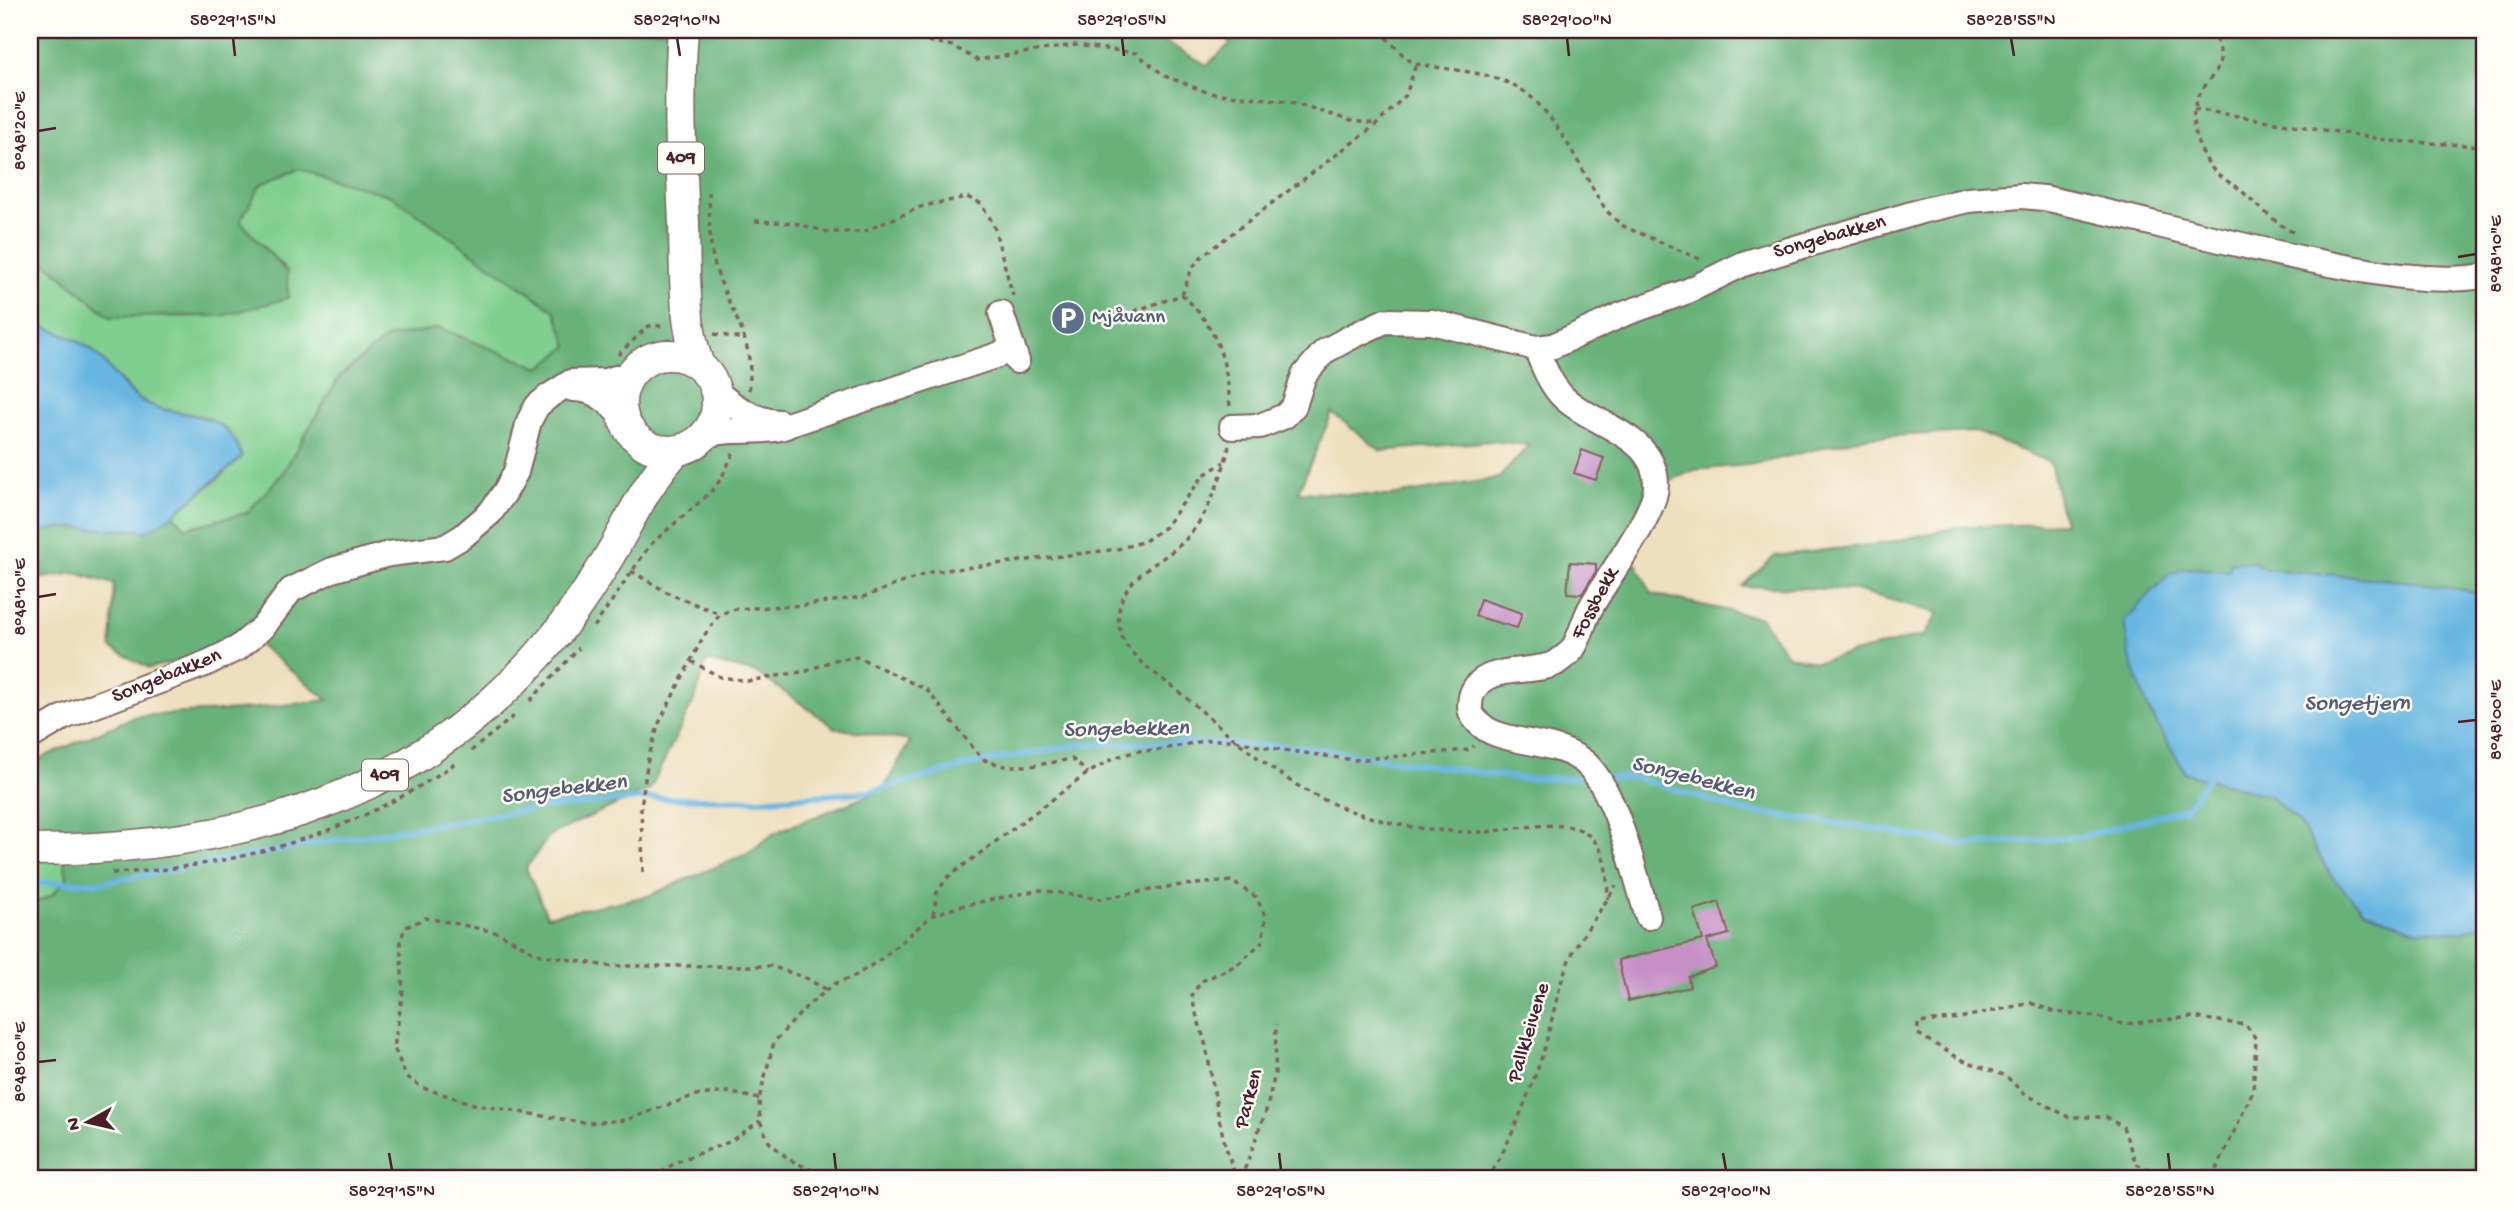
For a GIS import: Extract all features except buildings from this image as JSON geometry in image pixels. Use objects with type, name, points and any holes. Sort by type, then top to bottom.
[{"type":"main road","name":"409","points":[[683,30],[680,120],[684,286],[690,337],[699,366],[712,381],[716,391]]},
{"type":"main road","name":"409","points":[[632,512],[636,476],[621,395],[667,336],[684,286]]},
{"type":"main road","points":[[642,366],[663,355],[682,357],[699,366]]},
{"type":"main road","points":[[706,435],[716,414],[716,391]]},
{"type":"main road","points":[[629,428],[654,450],[676,451]]},
{"type":"main road","name":"409","points":[[30,850],[143,845],[239,830],[310,809],[397,768],[463,724],[535,659],[581,601],[657,471],[676,451],[693,446],[706,435]]},
{"type":"street","name":"Songebakken","points":[[1232,427],[1260,426],[1285,416],[1294,406],[1304,375],[1325,351],[1385,321],[1432,322],[1536,348],[1553,346],[1621,315],[1688,291],[1723,272],[1782,251],[1968,200],[2021,196],[2074,204],[2250,248],[2367,271],[2433,278],[2484,276]]},
{"type":"street","points":[[706,435],[726,430],[744,420],[763,419],[790,424],[1015,355],[1007,305]]},
{"type":"street","name":"Fossbekk","points":[[1493,733],[1476,720],[1471,712],[1474,691],[1490,676],[1554,664],[1572,650],[1590,610],[1653,501],[1656,486],[1653,465],[1645,451],[1566,400],[1555,388],[1536,348]]},
{"type":"street","points":[[555,392],[571,382],[605,381],[642,366]]},
{"type":"street","points":[[555,392],[582,389],[595,393],[607,400],[629,428]]},
{"type":"street","points":[[716,391],[744,420]]},
{"type":"street","name":"Songebakken","points":[[30,737],[64,717],[205,664],[238,648],[263,627],[291,590],[332,570],[389,554],[445,547],[472,530],[498,504],[516,472],[532,414],[555,392]]},
{"type":"street","points":[[1493,733],[1551,746],[1579,758],[1601,780],[1612,802],[1648,917]]},
{"type":"path","points":[[890,30],[907,37],[953,46],[978,60],[1075,45],[1136,53],[1165,76],[1209,93],[1289,101],[1351,121],[1377,124]]},
{"type":"path","points":[[1379,30],[1406,58],[1416,64],[1494,78],[1519,88],[1548,116],[1584,172],[1599,203],[1614,219],[1625,227],[1723,272]]},
{"type":"path","points":[[2211,30],[2219,43],[2222,56],[2219,66],[2200,93],[2194,109],[2194,132],[2216,173],[2235,186],[2277,224],[2300,237]]},
{"type":"path","points":[[1182,295],[1192,268],[1202,256],[1377,124],[1406,95],[1416,64]]},
{"type":"path","points":[[2194,109],[2393,141],[2484,146]]},
{"type":"path","points":[[592,631],[650,545],[710,493],[729,464],[744,420],[751,379],[750,362],[739,320],[716,271],[708,182]]},
{"type":"path","points":[[755,221],[794,223],[828,232],[863,232],[923,206],[967,197],[980,203],[993,223],[1007,305]]},
{"type":"path","points":[[1134,311],[1182,295]]},
{"type":"path","points":[[1182,295],[1200,312],[1212,331],[1229,388],[1232,427],[1226,461],[1203,518],[1174,552],[1135,577],[1123,594],[1118,612],[1119,630],[1134,656],[1236,740]]},
{"type":"path","points":[[643,872],[641,793],[659,723],[704,637],[720,614],[736,609],[805,605],[863,597],[931,572],[1118,549],[1145,541],[1165,527],[1204,475],[1226,461]]},
{"type":"path","points":[[631,571],[670,594],[720,614]]},
{"type":"path","points":[[529,702],[585,640]]},
{"type":"path","points":[[691,661],[720,677],[748,681],[807,671],[834,660],[858,657],[927,690],[982,759],[1004,766],[1031,766],[1072,759],[1088,773]]},
{"type":"path","points":[[465,756],[521,710]]},
{"type":"path","points":[[933,915],[937,892],[948,877],[1088,773],[1116,757],[1209,740],[1236,740],[1262,747],[1354,760],[1467,750],[1493,733]]},
{"type":"path","name":"Pallkleivene","points":[[1236,740],[1307,791],[1354,811],[1393,823],[1436,830],[1481,832],[1561,826],[1578,829],[1593,840],[1602,854],[1607,872],[1608,899],[1590,923],[1569,960],[1538,1068],[1488,1179]]},
{"type":"path","points":[[106,873],[181,866],[262,852],[296,842],[384,806],[456,763]]},
{"type":"path","points":[[831,1179],[790,1160],[769,1142],[760,1121],[759,1098],[774,1042],[807,1006],[836,983],[855,976],[881,959],[933,915],[961,905],[1040,890],[1100,899],[1173,886],[1231,881],[1256,897],[1266,917],[1262,942],[1237,965],[1202,981],[1192,994],[1193,1008],[1205,1044],[1218,1120],[1228,1158],[1239,1179]]},
{"type":"path","points":[[759,1098],[729,1093],[695,1095],[626,1120],[586,1123],[477,1105],[423,1088],[406,1076],[394,1048],[403,990],[400,940],[405,927],[426,918],[458,924],[499,933],[537,954],[607,966],[770,966],[804,977],[827,990]]},
{"type":"path","points":[[2031,1003],[2055,1012],[2099,1017],[2123,1024],[2193,1017],[2246,1025],[2256,1038],[2253,1091],[2212,1179],[2182,1170],[2166,1175],[2136,1164],[2123,1127],[2106,1117],[2069,1117],[2023,1093],[2006,1076],[1960,1059],[1931,1044],[1918,1034],[1918,1023],[1959,1018],[2031,1003]]},
{"type":"path","name":"Parken","points":[[1239,1179],[1266,1111],[1275,1074],[1276,1024]]},
{"type":"path","points":[[653,1179],[676,1162],[729,1142],[760,1121]]},
{"type":"path","points":[[2443,1179],[2484,1166]]},
{"type":"green space","points":[[30,30],[1144,30],[1207,65],[1230,44],[1222,30],[2484,30],[2484,594],[2415,582],[2266,569],[2254,562],[2229,571],[2189,568],[2148,709],[2186,773],[2270,796],[2300,823],[2331,876],[2460,932],[2484,924],[2484,1179],[30,1179],[30,905],[52,895],[67,879],[63,851],[30,835],[30,763],[136,716],[238,710],[328,700],[258,644],[149,668],[111,648],[114,584],[75,573],[30,580],[30,533],[68,527],[146,531],[173,515],[186,528],[247,513],[282,474],[340,376],[386,338],[439,328],[540,368],[568,346],[555,311],[392,196],[299,169],[261,184],[240,221],[287,272],[288,298],[222,316],[110,317],[38,256],[30,261]],"holes":[[[1332,413],[1381,451],[1492,441],[1529,445],[1499,478],[1390,496],[1298,492]],[[1976,432],[2050,462],[2064,523],[1958,527],[1886,543],[1775,556],[1742,586],[1855,590],[1938,613],[1925,635],[1817,662],[1787,655],[1761,618],[1652,594],[1632,556],[1656,487],[1694,470],[1757,464],[1865,437]],[[706,661],[757,673],[836,728],[910,741],[883,790],[776,832],[748,853],[648,896],[547,916],[526,868],[550,835],[650,789],[696,696]]]},
{"type":"green space","points":[[299,169],[392,196],[555,311],[569,346],[540,368],[439,328],[340,376],[282,474],[247,513],[186,528],[173,515],[225,473],[211,418],[157,408],[136,397],[91,349],[30,322],[30,261],[38,256],[110,317],[287,272],[240,221],[261,184]]},
{"type":"green space","points":[[30,835],[63,851],[67,879],[52,895],[30,905]]},
{"type":"water","points":[[30,322],[88,347],[137,398],[152,406],[211,420],[223,427],[234,439],[242,457],[173,515],[147,531],[68,527],[30,533]]},
{"type":"water","name":"Songetjern","points":[[2231,562],[2254,562],[2266,569],[2415,582],[2484,594],[2484,924],[2460,932],[2416,930],[2364,911],[2331,876],[2300,823],[2270,796],[2186,773],[2148,709],[2129,655],[2124,621],[2169,574],[2188,568],[2229,571]]},
{"type":"waterway","name":"Songebekken","points":[[30,883],[105,882],[318,843],[534,809],[648,798],[757,800],[869,792],[977,763],[1083,744],[1192,743],[1302,747],[1523,779],[1588,778]]},
{"type":"waterway","name":"Songebekken","points":[[1606,778],[1635,777],[1743,811],[1857,826],[1966,845],[2081,837],[2186,808],[2207,779]]},
{"type":"place","name":"Mjåvann","points":[[1068,318]]}]
